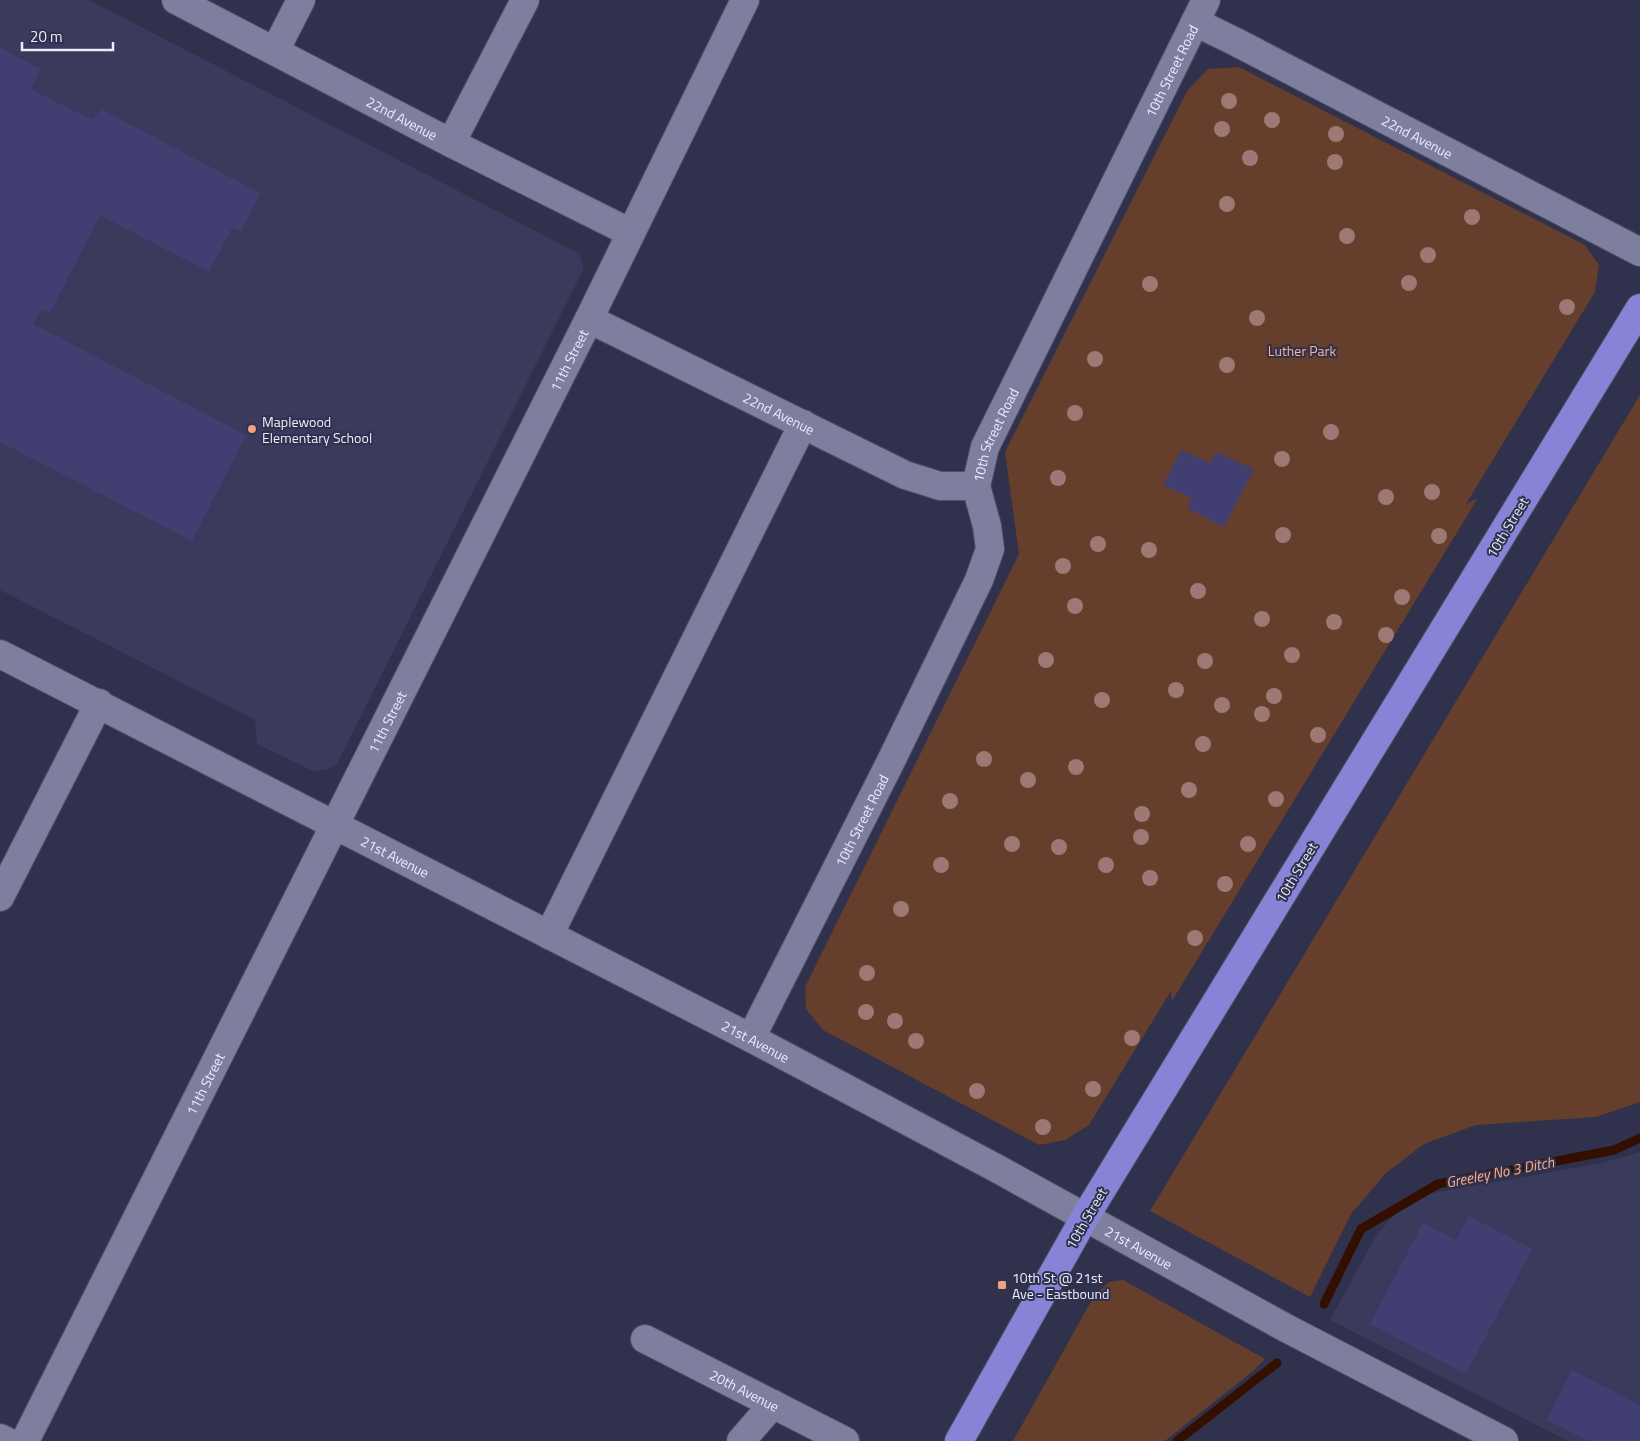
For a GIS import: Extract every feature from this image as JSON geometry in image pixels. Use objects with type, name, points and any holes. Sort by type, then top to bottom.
[{"type":"main road","name":"10th Street","points":[[959,1441],[1085,1217],[1640,308]]},
{"type":"street","name":"22nd Avenue","points":[[176,0],[631,233]]},
{"type":"street","points":[[275,52],[301,0]]},
{"type":"street","points":[[451,142],[525,0]]},
{"type":"street","name":"11th Street","points":[[24,1441],[589,319],[744,0]]},
{"type":"street","name":"22nd Avenue","points":[[1200,11],[1253,51],[1640,252]]},
{"type":"street","name":"10th Street Road","points":[[751,1038],[890,764],[979,580],[990,549],[988,526],[976,486],[985,447],[1200,11]]},
{"type":"street","name":"22nd Avenue","points":[[589,319],[905,475],[940,486],[976,486]]},
{"type":"street","points":[[549,935],[803,424]]},
{"type":"street","name":"21st Avenue","points":[[0,654],[751,1038],[996,1168],[1286,1328],[1504,1441]]},
{"type":"street","points":[[0,898],[99,703]]},
{"type":"street","name":"20th Avenue","points":[[645,1339],[773,1404],[834,1439]]},
{"type":"street","points":[[741,1441],[773,1404]]},
{"type":"street","points":[[0,1438],[6,1441]]},
{"type":"shaded area","name":"Maplewood Elementary School","points":[[0,0],[89,0],[580,254],[584,268],[337,764],[327,770],[313,771],[257,744],[255,720],[0,590]]},
{"type":"shaded area","points":[[1640,1152],[1640,1441],[1568,1441],[1330,1320],[1377,1234],[1399,1210],[1427,1194],[1602,1163]]},
{"type":"green space","name":"Luther Park","points":[[1239,67],[1585,245],[1599,265],[1595,292],[1466,504],[1478,498],[1172,1001],[1171,991],[1089,1125],[1065,1140],[1039,1145],[823,1030],[806,1009],[805,987],[1019,554],[1005,452],[1187,91],[1208,69]]},
{"type":"green space","points":[[1640,395],[1640,1102],[1596,1117],[1476,1125],[1424,1144],[1386,1173],[1351,1214],[1310,1297],[1150,1211]]},
{"type":"green space","points":[[1123,1280],[1265,1359],[1252,1372],[1165,1441],[1013,1441],[1094,1296],[1109,1282]]},
{"type":"building","points":[[0,48],[41,69],[30,89],[93,120],[101,109],[260,193],[241,232],[232,228],[209,272],[100,215],[50,313],[41,310],[33,324],[246,435],[192,541],[0,442]]},
{"type":"building","points":[[1181,450],[1210,463],[1216,452],[1254,469],[1224,527],[1187,508],[1192,498],[1163,485]]},
{"type":"building","points":[[1469,1216],[1532,1249],[1466,1374],[1370,1324],[1423,1223],[1456,1240]]},
{"type":"building","points":[[1572,1370],[1640,1405],[1640,1441],[1588,1441],[1547,1420]]},
{"type":"waterway","name":"Greeley No 3 Ditch","points":[[1324,1304],[1361,1229],[1438,1184],[1614,1150],[1640,1138]]},
{"type":"waterway","name":"Greeley No 3 Ditch","points":[[1177,1441],[1277,1363]]},
{"type":"place","name":"Maplewood Elementary School","points":[[252,429]]},
{"type":"place","name":"10th St @ 21st Ave - Eastbound","points":[[1002,1285]]}]
